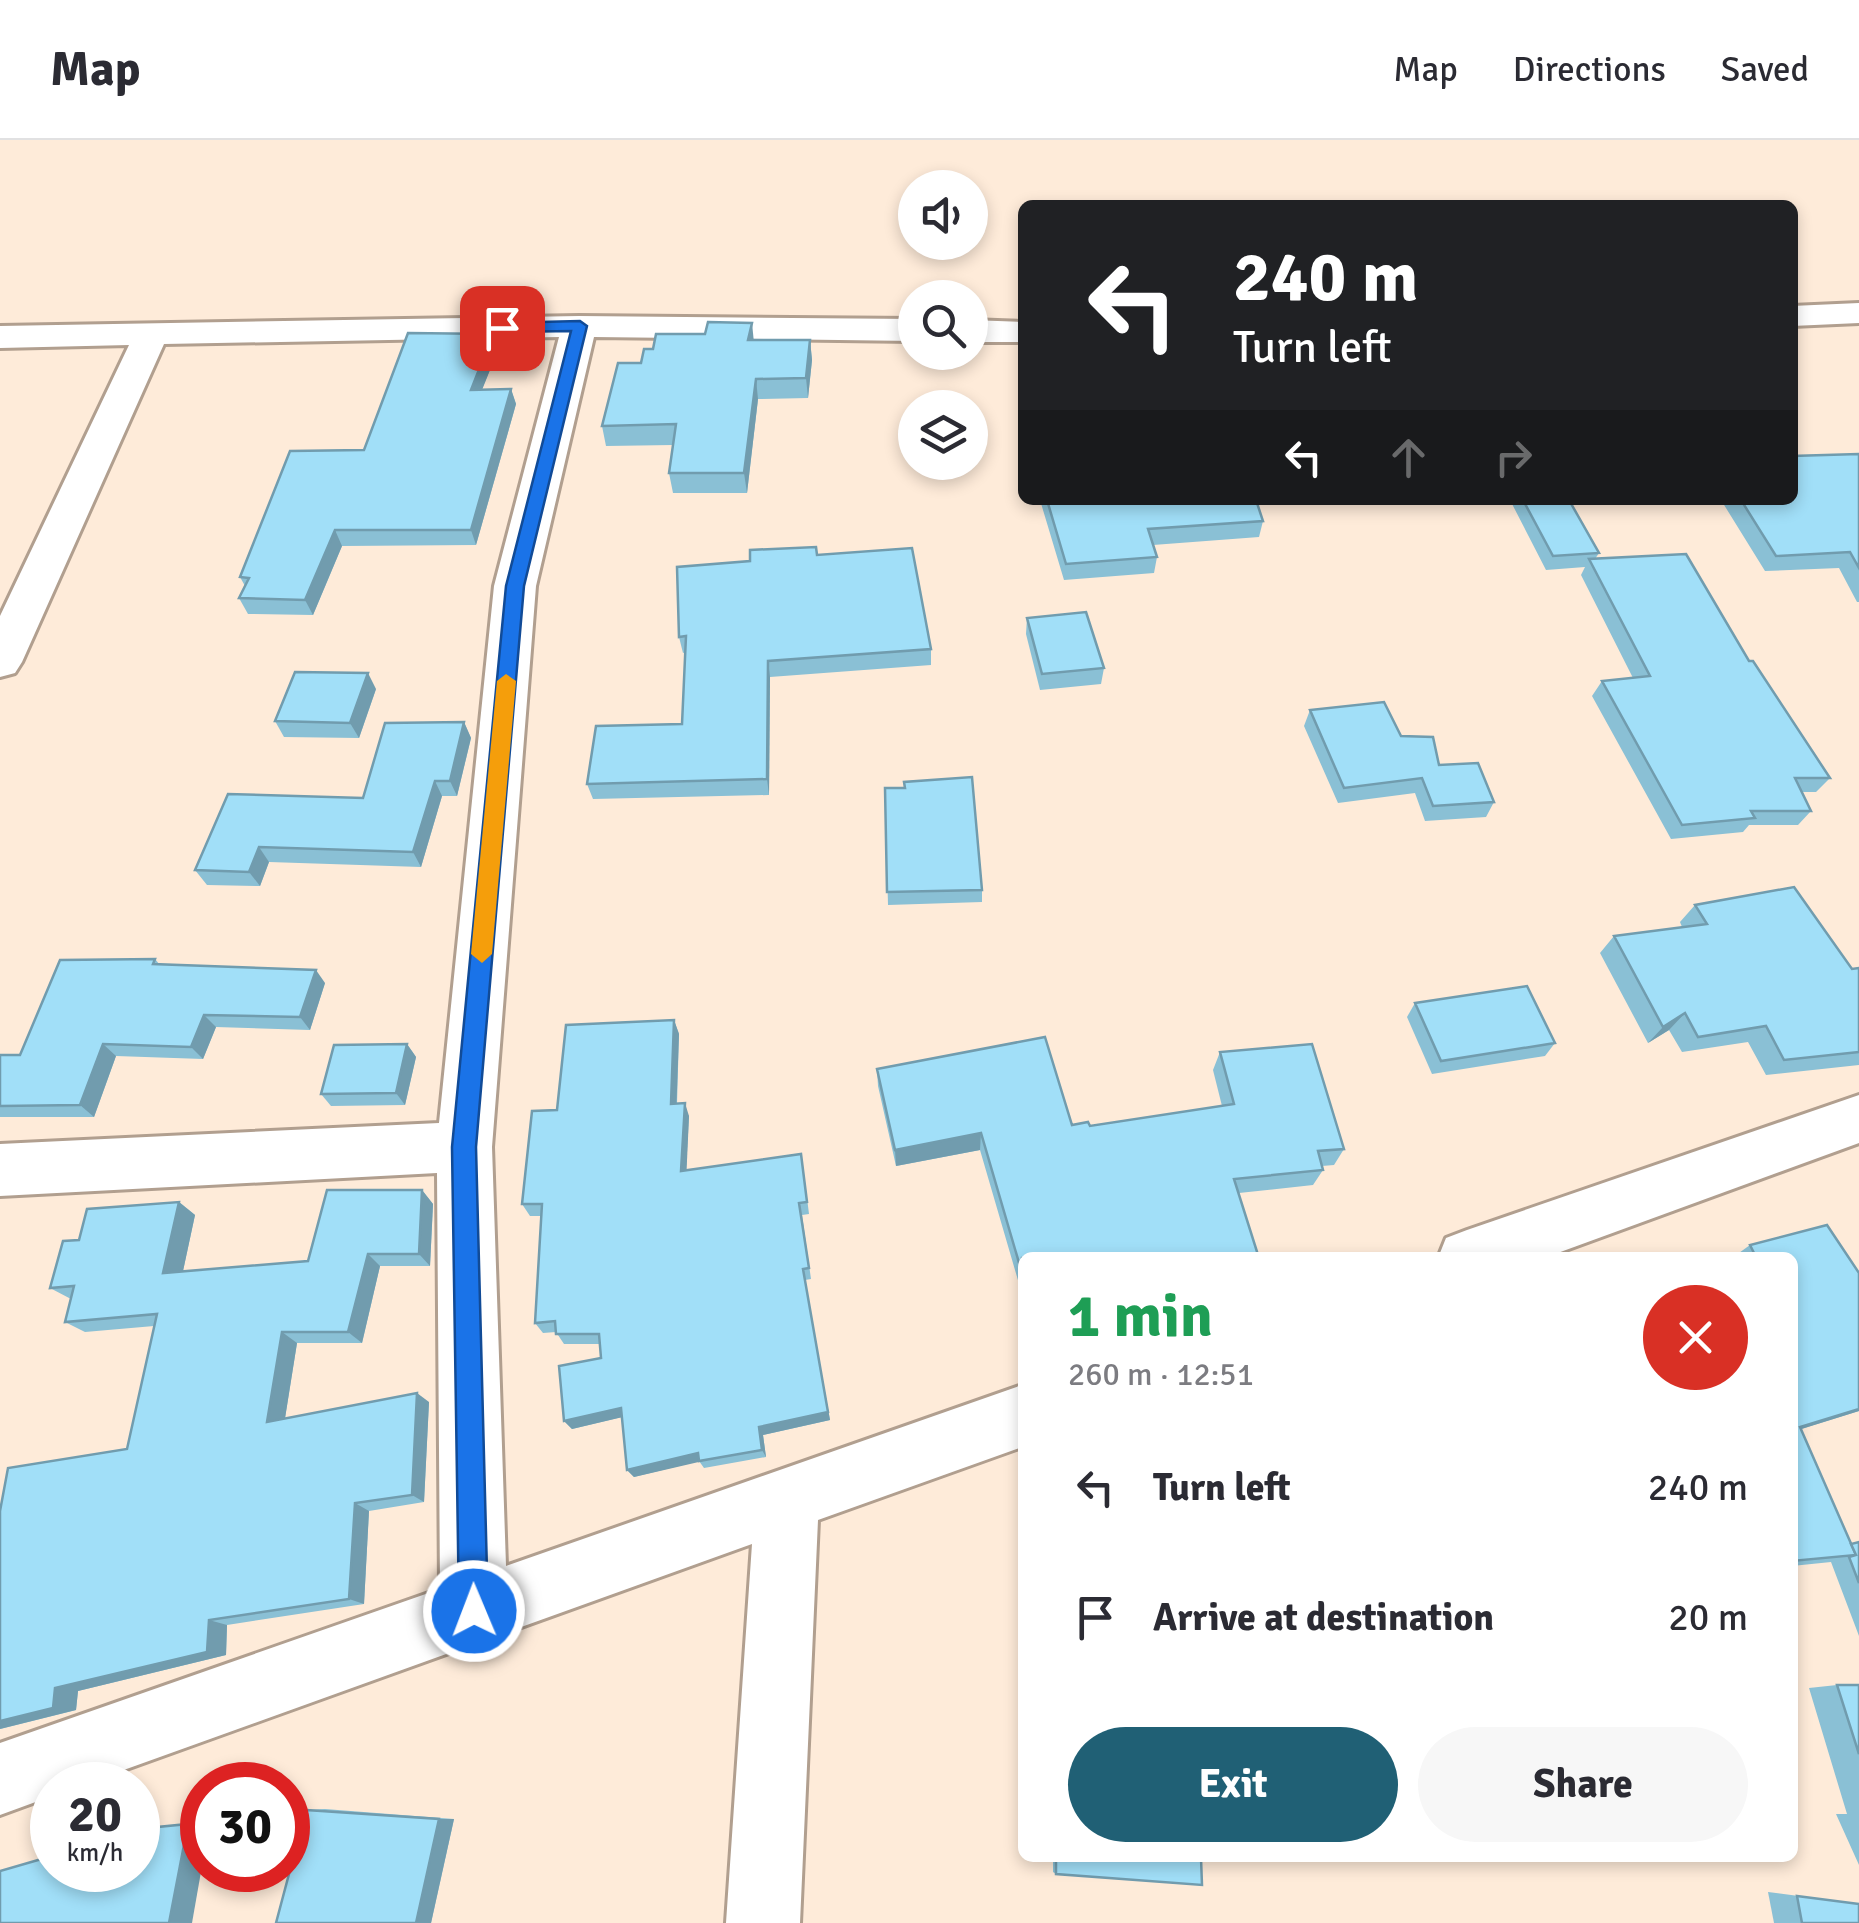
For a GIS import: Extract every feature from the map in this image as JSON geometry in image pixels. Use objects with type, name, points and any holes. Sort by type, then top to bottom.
[{"type":"street","points":[[1798,316],[1859,314]]},
{"type":"street","points":[[0,336],[580,326],[898,330]]},
{"type":"street","points":[[474,1611],[464,1147],[515,586],[580,326]]},
{"type":"street","points":[[988,331],[1018,332]]},
{"type":"street","points":[[0,662],[151,335]]},
{"type":"street","points":[[1484,1252],[1859,1119]]},
{"type":"street","points":[[0,1170],[464,1147]]},
{"type":"street","points":[[0,1779],[1018,1417]]},
{"type":"street","points":[[763,1923],[787,1499]]},
{"type":"building","points":[[708,322],[752,323],[748,340],[810,340],[806,378],[756,379],[744,473],[669,473],[676,424],[602,426],[618,363],[641,363],[644,349],[653,349],[656,334],[705,334]]},
{"type":"building","points":[[408,333],[493,334],[471,390],[511,389],[471,530],[335,530],[305,600],[239,598],[249,578],[240,577],[290,451],[364,450]]},
{"type":"building","points":[[1859,454],[1859,568],[1850,552],[1776,556],[1744,505],[1798,505],[1798,456]]},
{"type":"building","points":[[1048,505],[1258,505],[1263,521],[1148,529],[1157,557],[1066,564]]},
{"type":"building","points":[[1526,505],[1572,505],[1599,553],[1553,556]]},
{"type":"building","points":[[816,547],[817,555],[912,548],[931,649],[768,661],[767,779],[587,784],[596,726],[682,724],[686,636],[679,637],[677,567],[750,561],[750,550]]},
{"type":"building","points":[[1686,554],[1749,661],[1753,661],[1830,778],[1795,778],[1811,811],[1751,811],[1755,818],[1682,825],[1602,681],[1650,676],[1589,559]]},
{"type":"building","points":[[1086,612],[1104,668],[1042,674],[1027,618]]},
{"type":"building","points":[[295,672],[368,673],[350,723],[275,721]]},
{"type":"building","points":[[1384,702],[1401,736],[1433,737],[1439,765],[1478,763],[1494,802],[1433,806],[1422,778],[1344,788],[1310,710]]},
{"type":"building","points":[[464,722],[450,781],[435,781],[413,852],[259,847],[249,872],[195,870],[228,794],[363,798],[385,723]]},
{"type":"building","points":[[972,777],[982,890],[887,892],[885,788],[905,788],[904,782]]},
{"type":"building","points":[[1794,887],[1852,969],[1859,968],[1859,1052],[1784,1060],[1766,1026],[1698,1037],[1685,1013],[1663,1027],[1614,936],[1707,924],[1695,905]]},
{"type":"building","points":[[155,959],[153,964],[316,970],[300,1017],[204,1015],[191,1047],[103,1044],[80,1105],[0,1106],[0,1055],[20,1055],[60,960]]},
{"type":"building","points":[[1527,986],[1555,1043],[1441,1061],[1415,1003]]},
{"type":"building","points":[[674,1020],[671,1104],[685,1103],[681,1171],[801,1154],[807,1202],[799,1203],[809,1268],[803,1269],[828,1412],[759,1427],[762,1450],[699,1461],[698,1453],[627,1470],[621,1408],[564,1421],[559,1366],[601,1358],[599,1334],[556,1334],[555,1321],[535,1323],[542,1204],[522,1204],[532,1111],[557,1110],[566,1025]]},
{"type":"building","points":[[1045,1037],[1072,1125],[1088,1122],[1090,1126],[1234,1104],[1220,1052],[1312,1044],[1344,1149],[1318,1151],[1323,1170],[1234,1179],[1257,1252],[1018,1252],[1018,1259],[981,1133],[895,1150],[877,1069]]},
{"type":"building","points":[[407,1044],[396,1093],[321,1094],[334,1045]]},
{"type":"building","points":[[327,1190],[422,1190],[419,1254],[368,1254],[348,1332],[282,1332],[267,1422],[417,1393],[412,1495],[355,1503],[349,1599],[209,1620],[207,1652],[55,1688],[53,1708],[0,1721],[0,1511],[8,1468],[127,1449],[157,1314],[65,1322],[74,1286],[50,1288],[63,1241],[79,1240],[87,1209],[179,1202],[163,1273],[308,1261]]},
{"type":"building","points":[[1827,1225],[1859,1273],[1859,1409],[1800,1427],[1856,1555],[1798,1560],[1798,1252],[1754,1252],[1750,1245]]},
{"type":"building","points":[[1859,1542],[1859,1583],[1849,1557],[1856,1555],[1851,1544]]},
{"type":"building","points":[[1837,1685],[1859,1685],[1859,1754]]},
{"type":"building","points":[[310,1810],[439,1819],[416,1923],[276,1923],[284,1892],[310,1892]]},
{"type":"building","points":[[180,1825],[180,1866],[169,1923],[0,1923],[0,1871],[30,1862],[30,1892],[160,1892],[160,1827]]},
{"type":"building","points":[[1056,1862],[1201,1862],[1202,1885],[1056,1874]]},
{"type":"building","points":[[1797,1896],[1859,1904],[1859,1923],[1802,1923]]},
{"type":"slow traffic","points":[[482,954],[506,681]]},
{"type":"route","points":[[474,1611],[464,1147],[515,586],[580,326],[502,328]]}]
